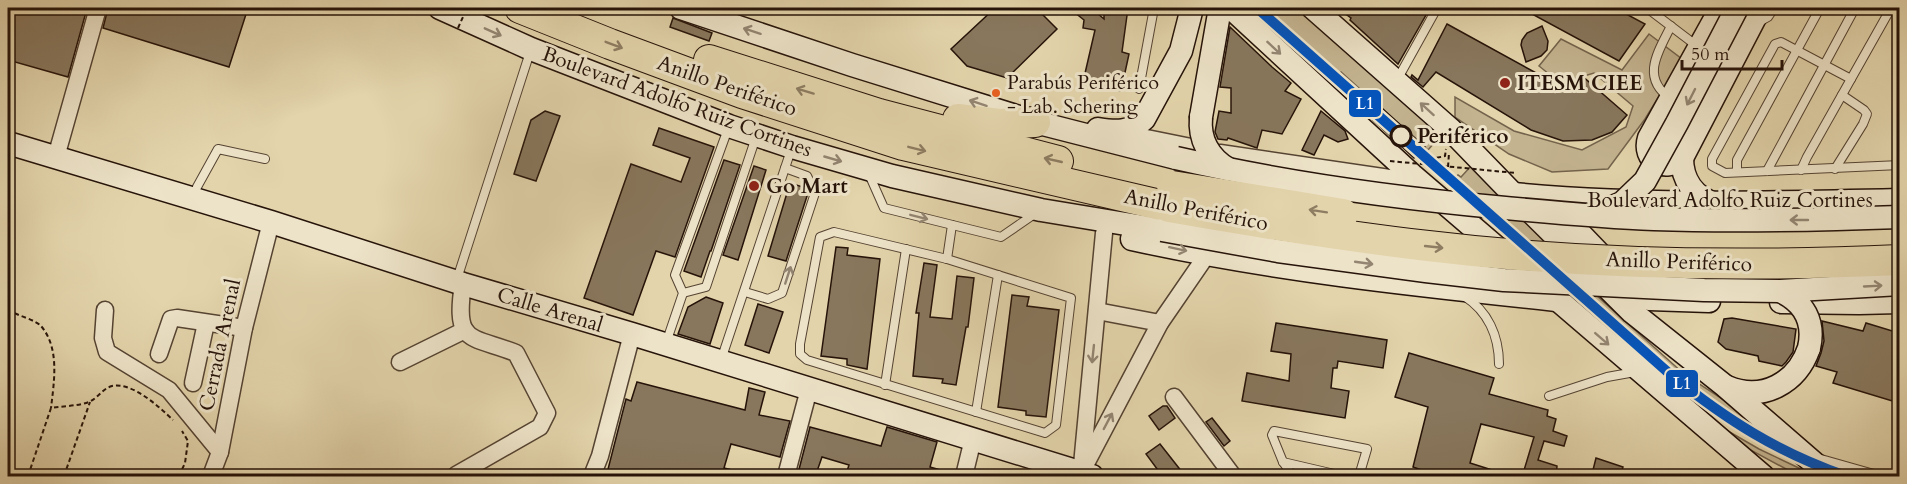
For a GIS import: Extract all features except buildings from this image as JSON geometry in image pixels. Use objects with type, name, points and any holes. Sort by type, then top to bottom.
[{"type":"highway","name":"Anillo Periférico","points":[[520,8],[742,93],[903,145],[1175,186],[1331,213],[1541,238],[1786,246],[1899,243]]},
{"type":"highway","name":"Anillo Periférico","points":[[571,8],[724,65],[879,114],[1047,159],[1175,186],[1302,230],[1429,247],[1532,256],[1711,265],[1802,265],[1899,261]]},
{"type":"highway","points":[[879,114],[936,116],[999,124],[1047,125]]},
{"type":"main road","name":"Boulevard Adolfo Ruiz Cortines","points":[[440,8],[531,48],[756,135],[789,157],[867,168],[1041,210],[1175,186],[1226,162],[1316,186],[1413,200],[1590,216],[1732,220],[1899,217]]},
{"type":"main road","name":"Boulevard Adolfo Ruiz Cortines","points":[[681,8],[1047,125],[1175,186],[1212,248],[1504,280],[1780,291],[1899,284]]},
{"type":"main road","points":[[1047,125],[1115,132],[1129,130],[1136,126],[1147,114],[1181,51],[1192,8]]},
{"type":"main road","points":[[1220,8],[1201,117],[1201,132],[1206,147],[1217,161],[1226,162]]},
{"type":"main road","points":[[1231,8],[1413,167],[1557,300],[1761,476]]},
{"type":"main road","points":[[1313,8],[1514,184],[1632,312],[1725,386],[1829,477]]},
{"type":"main road","points":[[1722,11],[1718,27],[1725,36],[1736,38],[1752,22]]},
{"type":"main road","points":[[1722,11],[1649,138],[1647,148],[1651,157],[1659,164],[1669,165],[1682,158],[1752,22]]},
{"type":"main road","points":[[1590,216],[1622,203],[1645,181],[1677,123],[1722,11]]},
{"type":"main road","name":"Calle Arenal","points":[[8,143],[271,222],[459,283],[632,334],[1085,475]]},
{"type":"main road","points":[[1682,158],[1683,173],[1690,186],[1701,198],[1716,204]]},
{"type":"main road","name":"Boulevard Adolfo Ruiz Cortines","points":[[1514,184],[1561,199],[1716,204],[1899,200]]},
{"type":"main road","name":"Boulevard Adolfo Ruiz Cortines","points":[[1561,199],[1558,206],[1562,215],[1639,295],[1649,299],[1899,302]]},
{"type":"main road","points":[[1041,210],[1104,233],[1212,248],[1376,280],[1557,300]]},
{"type":"main road","points":[[1725,386],[1743,392],[1762,392],[1789,380],[1802,366],[1812,331],[1807,314],[1796,300],[1780,291]]},
{"type":"main road","points":[[1670,342],[1664,330],[1665,317],[1672,306],[1684,300]]},
{"type":"street","points":[[56,157],[97,8]]},
{"type":"street","points":[[1115,132],[1175,186]]},
{"type":"street","points":[[1226,162],[1403,180],[1413,167]]},
{"type":"street","name":"Cerrada Arenal","points":[[211,477],[220,452],[244,328],[271,222]]},
{"type":"street","points":[[1085,475],[1104,233]]},
{"type":"street","points":[[1085,475],[1160,323],[1212,248]]},
{"type":"street","points":[[456,476],[540,427],[547,413],[516,353],[475,340],[465,330],[460,320],[459,283]]},
{"type":"street","points":[[105,310],[103,338],[107,352],[169,390],[220,452]]},
{"type":"street","points":[[1097,311],[1160,323]]},
{"type":"street","points":[[159,354],[171,319],[244,328]]},
{"type":"street","points":[[193,383],[206,323]]},
{"type":"street","points":[[400,362],[465,330]]},
{"type":"street","points":[[593,476],[632,334]]},
{"type":"street","points":[[786,477],[809,389]]},
{"type":"street","points":[[1174,397],[1233,477]]},
{"type":"street","points":[[964,477],[973,440]]},
{"type":"lane","points":[[1139,89],[1154,8]]},
{"type":"lane","points":[[1396,81],[1437,8]]},
{"type":"lane","points":[[1647,8],[1700,48]]},
{"type":"lane","points":[[1752,22],[1768,17],[1774,8]]},
{"type":"lane","points":[[1737,172],[1737,160],[1820,8]]},
{"type":"lane","points":[[1767,171],[1855,8]]},
{"type":"lane","points":[[1801,170],[1891,8]]},
{"type":"lane","points":[[1671,26],[1658,52],[1652,72],[1655,83],[1663,94],[1671,99]]},
{"type":"lane","points":[[1851,78],[1781,42],[1775,44],[1712,159],[1712,166],[1720,171],[1737,172],[1899,165]]},
{"type":"lane","points":[[459,283],[531,48]]},
{"type":"lane","points":[[1835,169],[1867,114],[1842,95]]},
{"type":"lane","points":[[666,345],[682,293],[675,275],[729,126]]},
{"type":"lane","points":[[682,293],[706,287],[756,135]]},
{"type":"lane","points":[[193,198],[196,187],[218,149],[265,159]]},
{"type":"lane","points":[[721,362],[789,157],[807,176],[815,193],[782,293],[768,299],[745,292]]},
{"type":"lane","points":[[867,168],[884,208],[1001,237],[1041,210]]},
{"type":"lane","points":[[947,259],[952,225]]},
{"type":"lane","points":[[834,232],[906,249],[947,259],[1071,298],[1056,425],[1046,434],[807,360],[800,354],[820,237],[834,232]]},
{"type":"lane","points":[[885,385],[906,249]]},
{"type":"lane","points":[[976,412],[998,275]]},
{"type":"lane","points":[[1451,289],[1469,298],[1489,321],[1497,342],[1499,364]]},
{"type":"lane","points":[[1549,396],[1607,377],[1639,371]]},
{"type":"lane","points":[[1293,477],[1283,462],[1272,435],[1274,431],[1367,449],[1359,477]]},
{"type":"lane","points":[[1804,454],[1881,477]]},
{"type":"lane","points":[[1283,462],[1343,477]]},
{"type":"path","points":[[458,28],[467,8]]},
{"type":"path","points":[[1427,151],[1435,158]]},
{"type":"path","points":[[1413,167],[1421,161],[1445,156]]},
{"type":"path","points":[[1390,161],[1448,167],[1514,184]]},
{"type":"path","points":[[1448,162],[1448,167]]},
{"type":"path","points":[[8,310],[40,325],[52,346],[54,375],[51,408],[28,477]]},
{"type":"path","points":[[64,477],[90,402],[102,391],[114,386],[131,389],[150,399],[179,426],[188,441],[185,463],[179,477]]},
{"type":"path","points":[[51,408],[90,402]]},
{"type":"shaded area","points":[[1264,8],[1299,8],[1443,133],[1428,150],[1341,72],[1337,75]]},
{"type":"shaded area","points":[[1649,34],[1682,59],[1645,119],[1608,169],[1552,172],[1509,154],[1455,117],[1455,97],[1514,131],[1582,150],[1626,127],[1633,106],[1594,73],[1560,83],[1539,66],[1561,39],[1622,70]]},
{"type":"shaded area","points":[[1472,165],[1596,295],[1684,374],[1730,404],[1778,444],[1715,405],[1649,352],[1454,178],[1458,175],[1461,177]]},
{"type":"shaded area","points":[[1721,427],[1759,449],[1801,469],[1799,476],[1745,447]]},
{"type":"transit line","name":"L1","points":[[1257,8],[1671,375],[1712,406],[1754,433],[1797,456],[1846,476]]},
{"type":"place","name":"ITESM CIEE","points":[[1505,83]]},
{"type":"place","name":"Parabús Periférico - Lab. Schering","points":[[996,93]]},
{"type":"place","name":"Periférico","points":[[1401,136]]},
{"type":"place","name":"Go Mart","points":[[754,186]]}]
